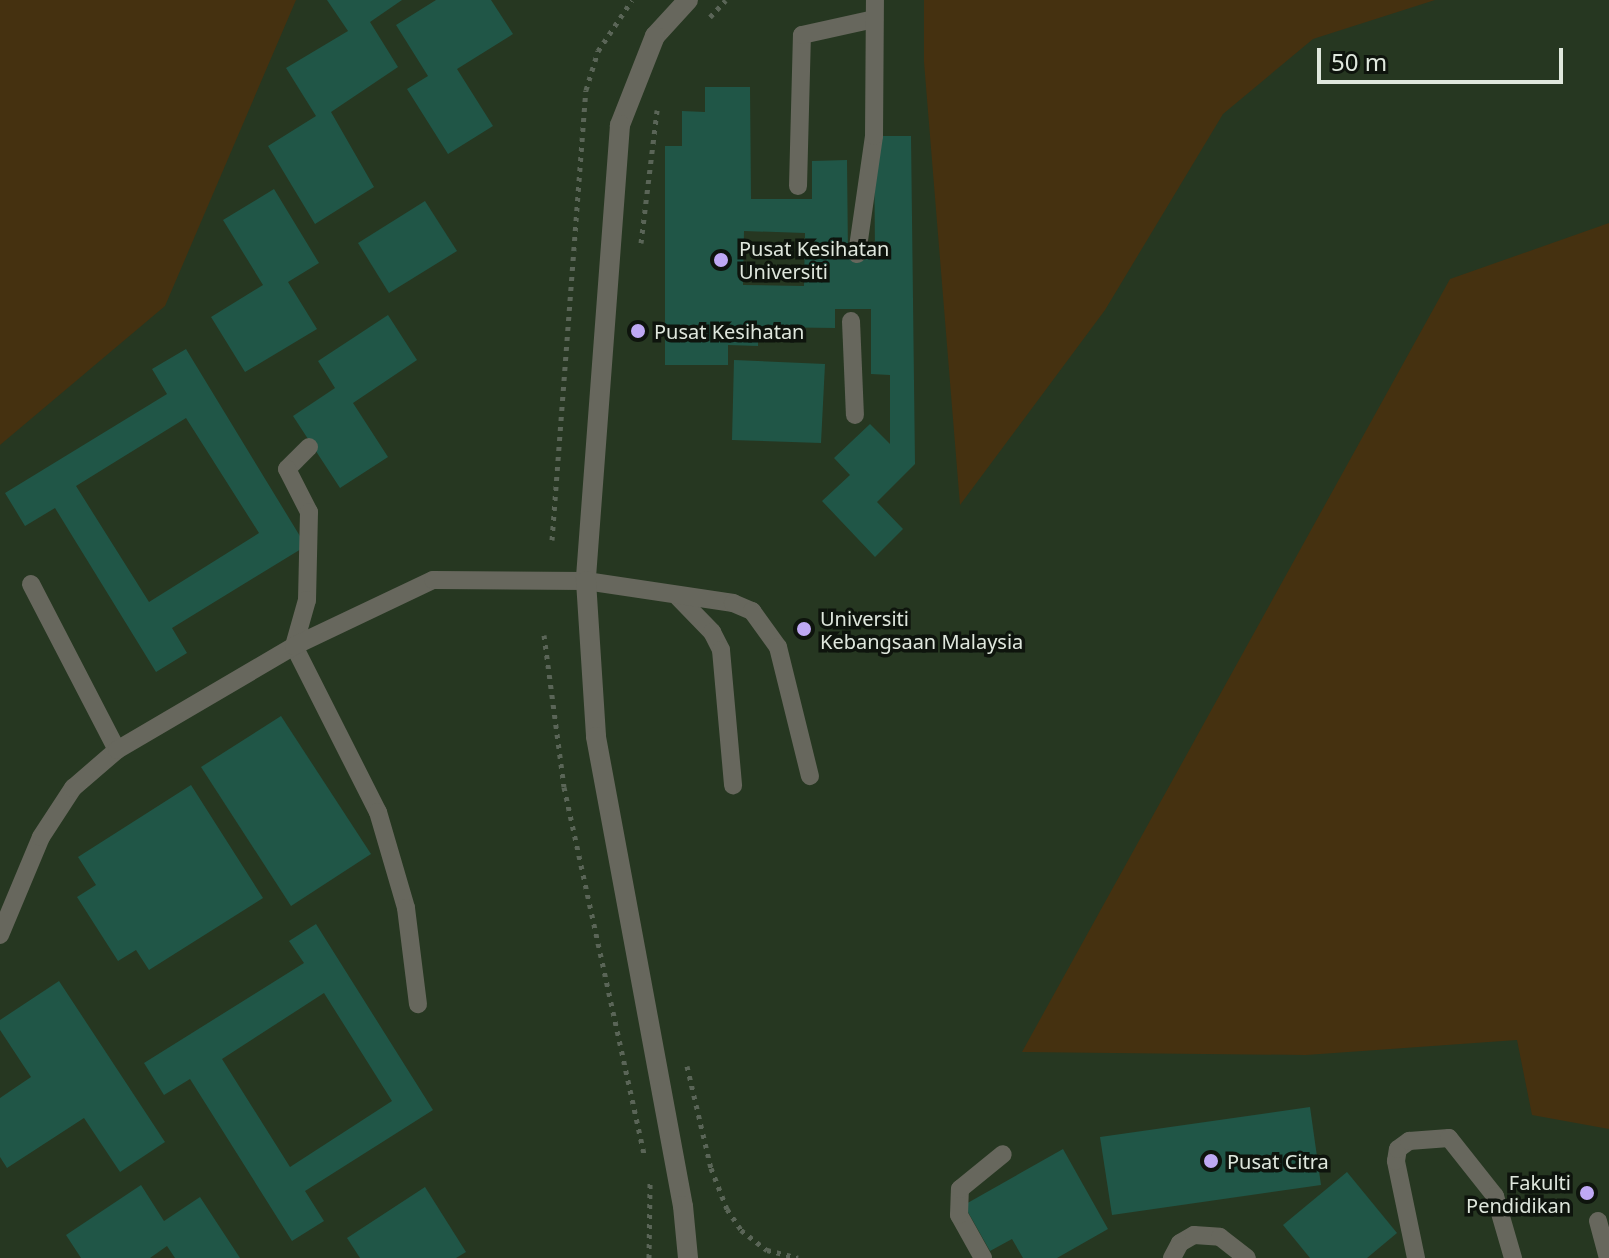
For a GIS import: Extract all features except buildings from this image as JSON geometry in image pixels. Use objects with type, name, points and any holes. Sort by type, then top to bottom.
[{"type":"street","points":[[688,0],[655,36],[620,125],[586,581],[596,737],[683,1206],[688,1258]]},
{"type":"lane","points":[[857,254],[874,136],[875,0]]},
{"type":"lane","points":[[798,186],[802,35],[874,19]]},
{"type":"lane","points":[[851,321],[855,415]]},
{"type":"lane","points":[[309,447],[287,469],[309,512],[307,600],[294,646],[378,812],[406,908],[418,1004]]},
{"type":"lane","points":[[0,935],[41,837],[73,788],[117,750],[294,646],[433,580],[586,581],[733,603],[766,625],[778,647],[810,776]]},
{"type":"lane","points":[[31,584],[117,750]]},
{"type":"lane","points":[[678,597],[712,632],[721,650],[733,785]]},
{"type":"lane","points":[[1416,1258],[1396,1161],[1398,1149],[1409,1141],[1449,1138],[1495,1196],[1513,1258]]},
{"type":"lane","points":[[983,1258],[959,1215],[960,1189],[1003,1154]]},
{"type":"lane","points":[[1598,1221],[1608,1258]]},
{"type":"lane","points":[[1172,1258],[1180,1243],[1194,1235],[1220,1237],[1247,1258]]},
{"type":"path","points":[[552,540],[586,90],[598,51],[632,0]]},
{"type":"path","points":[[707,21],[726,0]]},
{"type":"path","points":[[640,246],[658,103]]},
{"type":"path","points":[[544,635],[564,787],[645,1158]]},
{"type":"path","points":[[684,1054],[711,1168],[727,1209],[741,1230],[767,1250],[798,1258]]},
{"type":"path","points":[[649,1258],[650,1170]]},
{"type":"shaded area","name":"Universiti Kebangsaan Malaysia","points":[[0,0],[1609,0],[1609,1258],[0,1258]]},
{"type":"shaded area","points":[[0,0],[296,0],[165,306],[0,445]]},
{"type":"shaded area","points":[[924,0],[1435,0],[1313,39],[1223,114],[1105,310],[960,505],[924,62]]},
{"type":"shaded area","points":[[1609,223],[1609,1129],[1532,1115],[1517,1040],[1306,1055],[1022,1052],[1450,279]]},
{"type":"place","name":"Pusat Kesihatan Universiti","points":[[721,260]]},
{"type":"place","name":"Pusat Kesihatan","points":[[638,331]]},
{"type":"place","name":"Universiti Kebangsaan Malaysia","points":[[804,629]]},
{"type":"place","name":"Pusat Citra","points":[[1211,1161]]},
{"type":"place","name":"Fakulti Pendidikan","points":[[1587,1193]]}]
